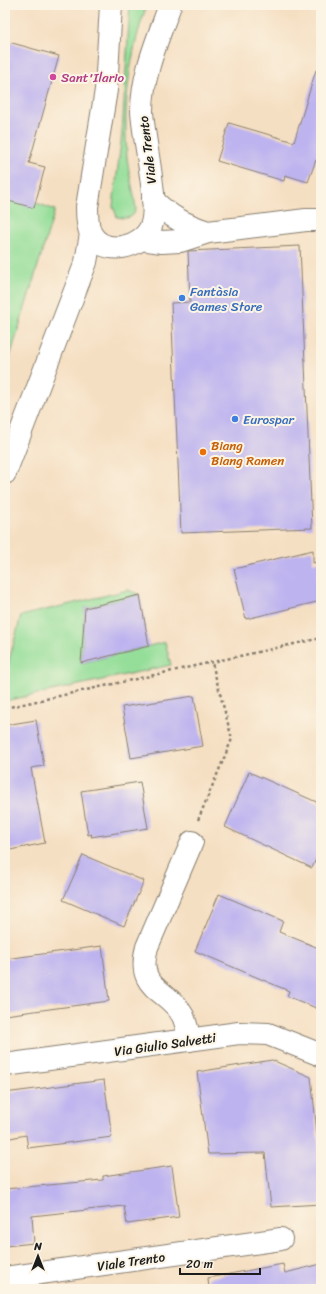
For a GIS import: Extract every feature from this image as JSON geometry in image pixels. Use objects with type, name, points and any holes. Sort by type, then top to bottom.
[{"type":"street","points":[[6,473],[86,262],[91,234],[87,219],[87,207],[106,90],[111,5]]},
{"type":"street","name":"Viale Trento","points":[[141,239],[152,225],[153,200],[142,109],[146,76],[170,5]]},
{"type":"street","points":[[153,200],[165,212],[177,220],[208,232]]},
{"type":"street","points":[[91,234],[99,242],[109,247],[123,247],[141,239],[162,242],[180,241],[208,232],[306,220],[321,220]]},
{"type":"street","points":[[190,1040],[183,1016],[152,985],[146,974],[143,960],[193,834]]},
{"type":"street","name":"Via Giulio Salvetti","points":[[5,1065],[239,1033],[268,1034],[321,1055]]},
{"type":"street","name":"Viale Trento","points":[[5,1278],[281,1239]]},
{"type":"path","points":[[5,708],[212,664],[321,638]]},
{"type":"path","points":[[193,834],[232,739],[212,664]]},
{"type":"green space","points":[[130,5],[147,5],[132,61],[127,100],[127,158],[136,209],[133,215],[129,218],[124,218],[117,217],[113,206],[122,134]]},
{"type":"green space","points":[[5,191],[55,210],[5,373]]},
{"type":"green space","points":[[128,590],[140,595],[85,608],[81,663],[165,642],[171,665],[5,701],[5,675],[21,616]]},
{"type":"building","points":[[5,41],[59,56],[29,163],[45,167],[34,208],[5,200]]},
{"type":"building","points":[[316,70],[321,71],[321,161],[316,160],[308,182],[285,175],[284,181],[217,161],[229,123],[294,142]]},
{"type":"building","points":[[300,246],[312,528],[181,533],[171,303],[190,302],[188,251]]},
{"type":"building","points":[[313,550],[313,563],[321,561],[321,601],[246,619],[234,569]]},
{"type":"building","points":[[140,595],[149,646],[81,663],[85,608]]},
{"type":"building","points":[[194,696],[203,746],[131,758],[122,707]]},
{"type":"building","points":[[36,720],[44,766],[31,768],[45,843],[5,851],[5,725]]},
{"type":"building","points":[[249,772],[321,804],[321,848],[312,868],[225,827]]},
{"type":"building","points":[[140,782],[148,828],[91,837],[92,834],[88,835],[81,791]]},
{"type":"building","points":[[83,855],[144,881],[124,926],[63,900]]},
{"type":"building","points":[[219,894],[283,921],[279,932],[321,949],[321,1010],[287,996],[289,991],[195,951]]},
{"type":"building","points":[[102,946],[109,1001],[5,1015],[5,959]]},
{"type":"building","points":[[272,1060],[311,1077],[321,1170],[321,1204],[271,1207],[265,1153],[208,1154],[197,1072]]},
{"type":"building","points":[[104,1080],[112,1137],[28,1148],[26,1135],[5,1139],[5,1093]]},
{"type":"building","points":[[172,1166],[179,1217],[127,1224],[124,1206],[32,1216],[34,1243],[5,1246],[5,1189],[103,1180],[103,1176]]},
{"type":"building","points":[[283,1264],[285,1273],[321,1264],[321,1289],[209,1289],[208,1278]]},
{"type":"place","name":"Sant'Ilario","points":[[53,77]]},
{"type":"place","name":"Fantàsia Games Store","points":[[182,298]]},
{"type":"place","name":"Eurospar","points":[[235,419]]},
{"type":"place","name":"Biang Biang Ramen","points":[[203,452]]}]
